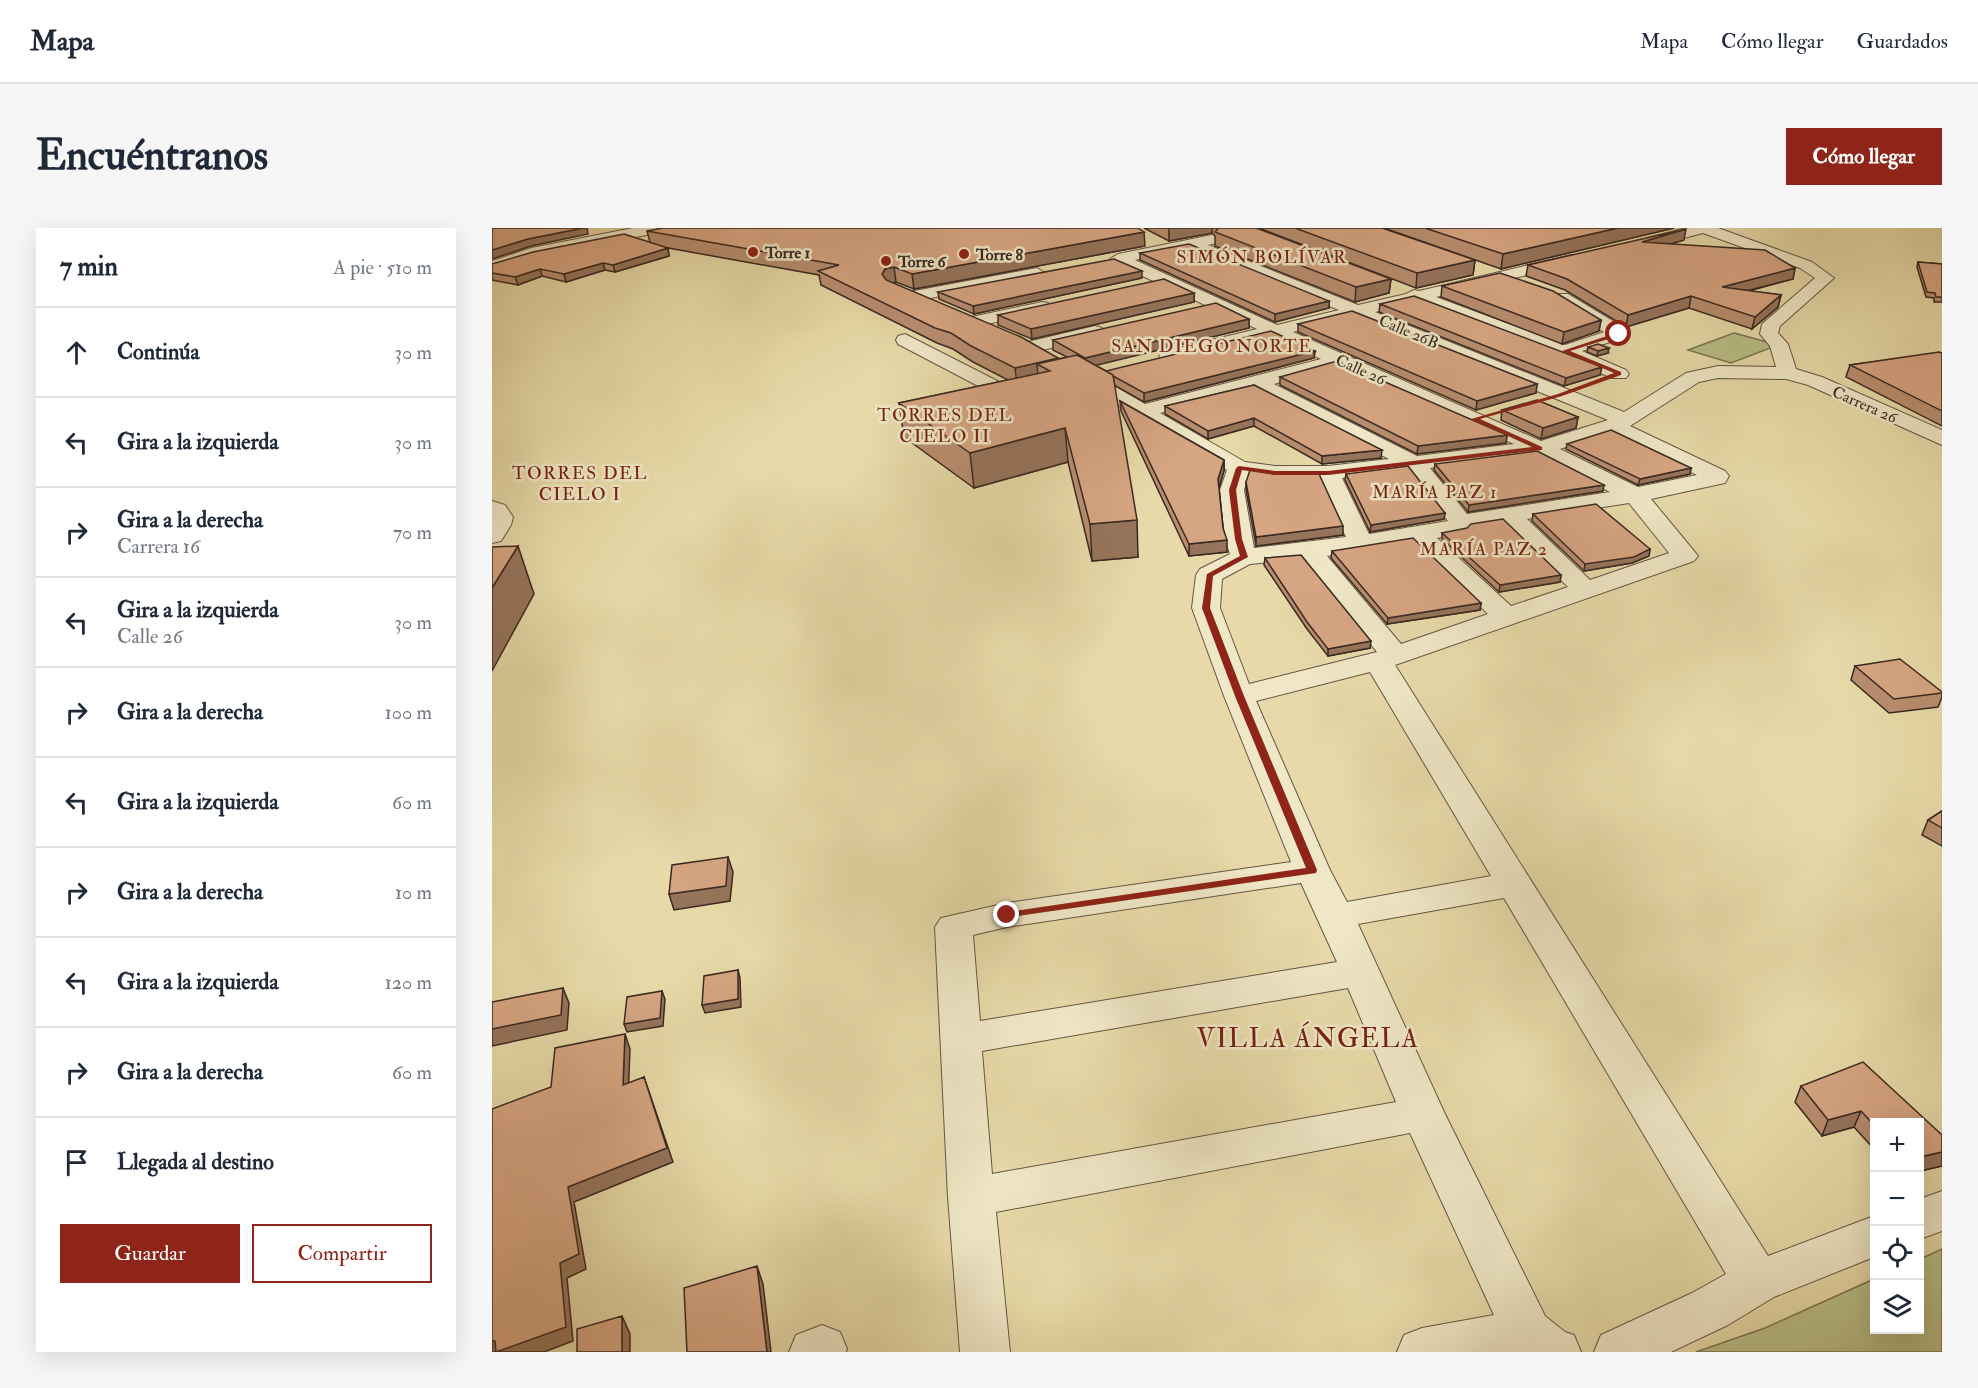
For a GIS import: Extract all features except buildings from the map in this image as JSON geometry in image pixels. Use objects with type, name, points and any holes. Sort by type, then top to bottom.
[{"type":"street","points":[[492,266],[531,253],[656,228]]},
{"type":"street","points":[[1621,249],[1704,228],[1806,265],[1826,278],[1772,324],[1769,334],[1779,344],[1787,373]]},
{"type":"street","points":[[1096,263],[1250,232],[1272,235]]},
{"type":"street","points":[[1119,258],[1120,253],[1145,237],[1166,248]]},
{"type":"street","name":"Calle 26B","points":[[1191,244],[1357,309],[1560,395],[1619,423],[1718,477],[1635,495]]},
{"type":"street","points":[[1152,360],[1357,309],[1586,256]]},
{"type":"street","name":"Calle 26","points":[[1119,258],[1339,360],[1540,448],[1635,495]]},
{"type":"street","points":[[1470,266],[1528,286]]},
{"type":"street","points":[[1051,271],[904,292],[1030,347],[1239,468],[1232,490],[1238,539],[1244,557]]},
{"type":"street","points":[[1133,288],[1168,280]]},
{"type":"street","points":[[1388,285],[1619,374],[1528,404]]},
{"type":"street","points":[[1548,293],[1619,333],[1564,351]]},
{"type":"street","points":[[1186,312],[1220,304]]},
{"type":"street","points":[[973,322],[1053,305]]},
{"type":"street","points":[[1030,347],[1108,330]]},
{"type":"street","points":[[904,340],[1010,395]]},
{"type":"street","points":[[1142,411],[1339,360]]},
{"type":"street","points":[[1064,382],[1108,372]]},
{"type":"street","name":"Carrera 26","points":[[1239,468],[1275,473],[1328,473],[1540,448],[1619,423],[1693,377],[1718,372],[1787,373],[1815,381],[1942,438]]},
{"type":"street","points":[[1256,383],[1414,463],[1461,522]]},
{"type":"street","points":[[987,401],[1032,390]]},
{"type":"street","points":[[1474,419],[1506,410]]},
{"type":"street","points":[[1328,473],[1361,542]]},
{"type":"street","points":[[1239,696],[1386,658],[1685,556],[1635,495],[1461,522],[1457,527],[1309,551],[1244,557],[1209,575],[1206,608],[1239,696],[1312,870],[1336,916],[1423,1114],[1542,1342],[1422,1352]]},
{"type":"street","points":[[492,508],[497,509],[501,514],[501,524],[492,536]]},
{"type":"street","points":[[1508,514],[1586,590]]},
{"type":"street","points":[[1418,533],[1507,617]]},
{"type":"street","points":[[1309,551],[1386,658],[1515,884],[1757,1282]]},
{"type":"street","points":[[985,1352],[971,1197],[954,927],[1007,915],[1312,870]]},
{"type":"street","points":[[1336,916],[1515,884]]},
{"type":"street","points":[[961,1039],[1359,972]]},
{"type":"street","points":[[971,1197],[1423,1114]]},
{"type":"street","points":[[1924,1218],[1942,1211]]},
{"type":"street","points":[[1618,1352],[1710,1309],[1757,1282],[1870,1238]]},
{"type":"green space","points":[[1734,333],[1778,345],[1731,363],[1688,350]]},
{"type":"green space","points":[[1942,1249],[1942,1352],[1696,1352],[1765,1328],[1870,1281],[1870,1334],[1924,1334],[1924,1257]]},
{"type":"place","name":"Torre 1","points":[[753,252]]},
{"type":"place","name":"Torre 8","points":[[964,254]]},
{"type":"place","name":"Torre 6","points":[[886,261]]},
{"type":"district","name":"SIMÓN BOLÍVAR","points":[[1262,257]]},
{"type":"district","name":"SAN DIEGO NORTE","points":[[1212,346]]},
{"type":"district","name":"TORRES DEL CIELO II","points":[[945,426]]},
{"type":"district","name":"TORRES DEL CIELO I","points":[[580,483]]},
{"type":"district","name":"MARÍA PAZ 1","points":[[1435,492]]},
{"type":"district","name":"MARÍA PAZ 2","points":[[1484,549]]},
{"type":"district","name":"VILLA ÁNGELA","points":[[1308,1038]]},
{"type":"route","points":[[1007,915],[1312,870],[1239,696],[1206,608],[1209,575],[1244,557],[1238,539],[1232,490],[1239,468],[1275,473],[1328,473],[1540,448],[1474,419],[1560,395],[1619,374],[1617,371],[1564,351],[1619,334]]}]
